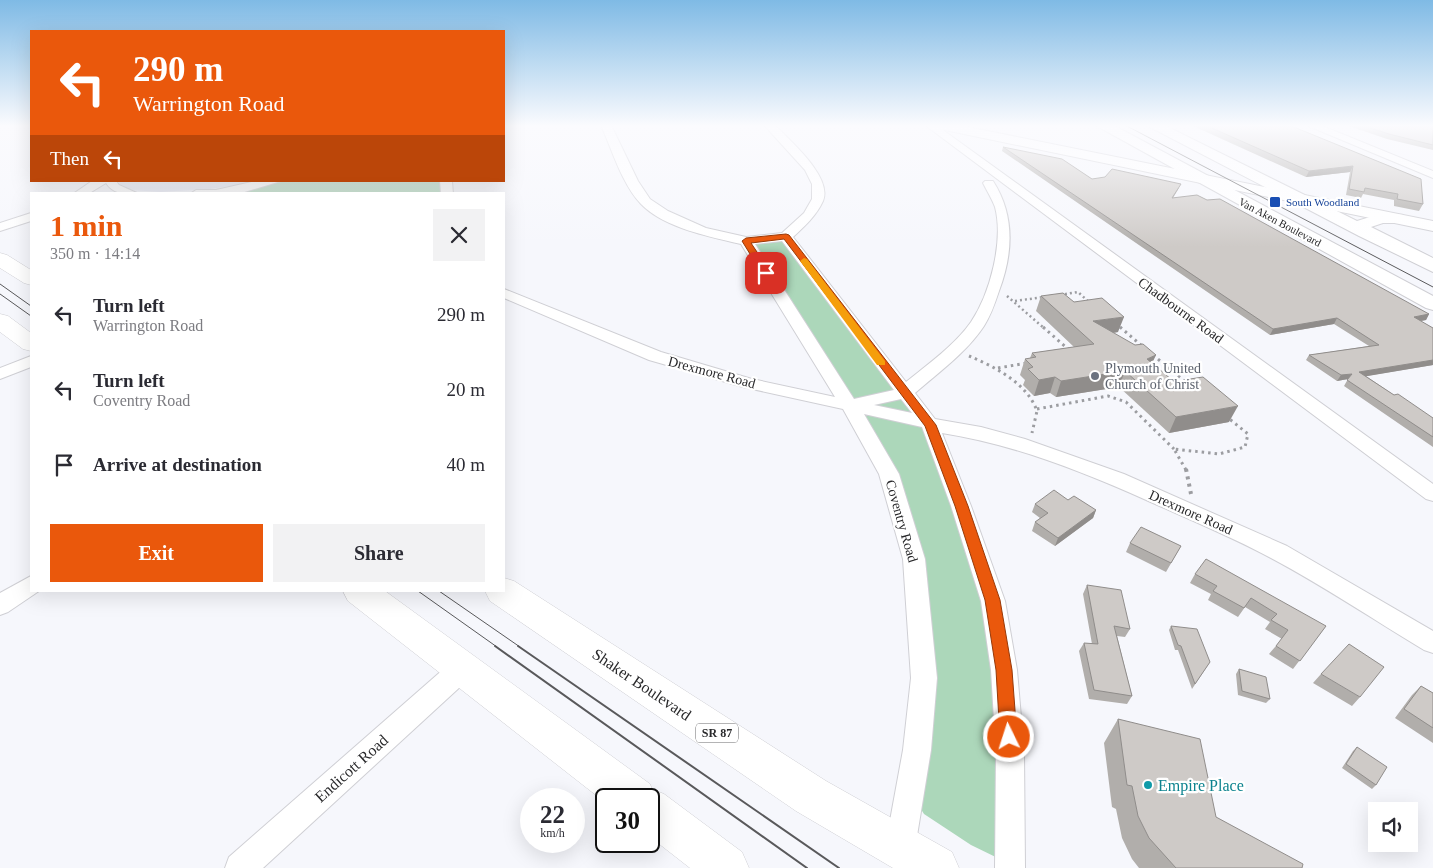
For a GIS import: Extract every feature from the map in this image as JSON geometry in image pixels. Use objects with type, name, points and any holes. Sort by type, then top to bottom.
[{"type":"main road","name":"Van Aken Boulevard","points":[[1177,166],[1433,304]]},
{"type":"main road","points":[[1234,166],[1433,266]]},
{"type":"main road","points":[[1365,232],[1362,226],[1364,223],[1383,218],[1397,219]]},
{"type":"main road","points":[[0,259],[30,278]]},
{"type":"main road","points":[[0,321],[30,343]]},
{"type":"main road","points":[[361,592],[621,788]]},
{"type":"main road","name":"Shaker Boulevard","points":[[504,592],[811,796],[898,858],[936,868]]},
{"type":"main road","points":[[660,817],[726,868]]},
{"type":"street","points":[[625,166],[632,181],[646,202],[664,214],[702,231],[746,241],[786,237],[809,215],[818,199],[818,184],[807,166]]},
{"type":"street","name":"Chadbourne Road","points":[[984,166],[1433,494]]},
{"type":"street","points":[[1137,166],[1433,226]]},
{"type":"street","points":[[1410,166],[1433,175]]},
{"type":"street","points":[[1419,169],[1424,166]]},
{"type":"street","points":[[82,192],[99,182]]},
{"type":"street","points":[[111,182],[115,188],[127,192]]},
{"type":"street","points":[[230,192],[271,182]]},
{"type":"street","points":[[850,406],[904,393],[948,355],[976,325],[986,310],[1001,267],[1004,245],[1002,208],[989,183]]},
{"type":"street","points":[[1002,208],[1013,202],[1030,200]]},
{"type":"street","points":[[0,227],[30,218]]},
{"type":"street","points":[[786,237],[929,424],[962,506],[992,600],[1004,670],[1010,753],[1010,868]]},
{"type":"street","name":"Coventry Road","points":[[746,241],[850,406],[889,474],[914,559],[924,678],[917,750],[898,858]]},
{"type":"street","name":"Drexmore Road","points":[[510,296],[655,356],[749,383],[929,424],[981,433],[1018,443],[1117,479],[1280,552],[1433,643]]},
{"type":"street","points":[[0,374],[30,361]]},
{"type":"street","points":[[0,605],[30,586]]},
{"type":"street","name":"Endicott Road","points":[[240,868],[463,668]]},
{"type":"path","points":[[1015,301],[1078,292],[1092,304]]},
{"type":"path","points":[[1007,296],[1068,349],[1064,356]]},
{"type":"path","points":[[1115,323],[1144,348]]},
{"type":"path","points":[[1152,354],[1189,385]]},
{"type":"path","points":[[968,356],[998,368],[1031,398],[1037,409],[1037,421],[1031,436]]},
{"type":"path","points":[[998,368],[1036,361]]},
{"type":"path","points":[[1037,409],[1108,396],[1126,402],[1174,449],[1186,468],[1191,485],[1191,500]]},
{"type":"path","points":[[1174,449],[1215,455],[1233,453],[1245,447],[1248,434],[1226,416]]},
{"type":"shaded area","points":[[119,182],[256,182],[210,189],[160,192],[131,190]]},
{"type":"green space","points":[[272,182],[446,182],[447,192],[239,192]]},
{"type":"green space","points":[[786,237],[929,423],[993,601],[1010,864],[971,845],[924,814],[909,790],[924,678],[889,474],[746,241]]},
{"type":"building","points":[[1030,166],[1072,166],[1092,179],[1105,177],[1112,169],[1181,184],[1172,198],[1197,195],[1207,200],[1220,199],[1429,314],[1414,317],[1433,328],[1433,360],[1359,372],[1394,395],[1398,394],[1433,418],[1433,437],[1347,380],[1352,374],[1341,375],[1309,355],[1379,345],[1337,318],[1273,329]]},
{"type":"building","points":[[1297,166],[1388,166],[1421,179],[1423,204],[1397,199],[1398,194],[1365,188],[1364,192],[1349,189],[1353,166],[1309,171]]},
{"type":"building","points":[[1063,293],[1074,302],[1102,298],[1124,317],[1093,321],[1135,345],[1143,344],[1156,355],[1147,359],[1178,385],[1190,379],[1203,377],[1238,406],[1176,417],[1125,371],[1061,381],[1055,377],[1039,380],[1028,369],[1033,367],[1025,359],[1036,357],[1032,353],[1094,344],[1041,296]]},
{"type":"building","points":[[1054,490],[1068,500],[1074,496],[1096,510],[1058,538],[1035,522],[1048,513],[1035,504]]},
{"type":"building","points":[[1141,527],[1181,546],[1171,563],[1130,543]]},
{"type":"building","points":[[1206,559],[1326,626],[1300,661],[1276,646],[1288,630],[1271,620],[1277,614],[1251,598],[1244,608],[1213,591],[1217,586],[1195,574]]},
{"type":"building","points":[[1087,585],[1121,590],[1130,629],[1114,626],[1132,696],[1094,690],[1084,643],[1098,644]]},
{"type":"building","points":[[1171,626],[1197,629],[1210,662],[1195,684],[1181,646],[1178,645]]},
{"type":"building","points":[[1349,644],[1384,667],[1360,697],[1321,674]]},
{"type":"building","points":[[1239,669],[1266,677],[1270,699],[1242,691]]},
{"type":"building","points":[[1421,686],[1433,693],[1433,728],[1404,709]]},
{"type":"building","points":[[1118,719],[1200,739],[1216,817],[1303,864],[1302,868],[1176,868],[1149,838],[1138,816],[1132,786],[1127,785]]},
{"type":"building","points":[[1357,747],[1387,767],[1376,785],[1346,764]]},
{"type":"tram line","points":[[1202,166],[1433,287]]},
{"type":"tram line","points":[[0,284],[30,305]]},
{"type":"tram line","points":[[0,294],[30,315]]},
{"type":"tram line","points":[[419,592],[497,647]]},
{"type":"tram line","points":[[440,592],[520,647]]},
{"type":"tram line","points":[[495,646],[807,868]]},
{"type":"tram line","points":[[518,646],[839,868]]},
{"type":"slow traffic","points":[[804,261],[881,363]]},
{"type":"place","name":"South Woodland","points":[[1275,202]]},
{"type":"place","name":"Plymouth United Church of Christ","points":[[1095,376]]},
{"type":"place","name":"Empire Place","points":[[1148,785]]},
{"type":"route","points":[[766,273],[746,241],[786,237],[930,425],[962,506],[992,600],[1004,670],[1009,737]]}]
